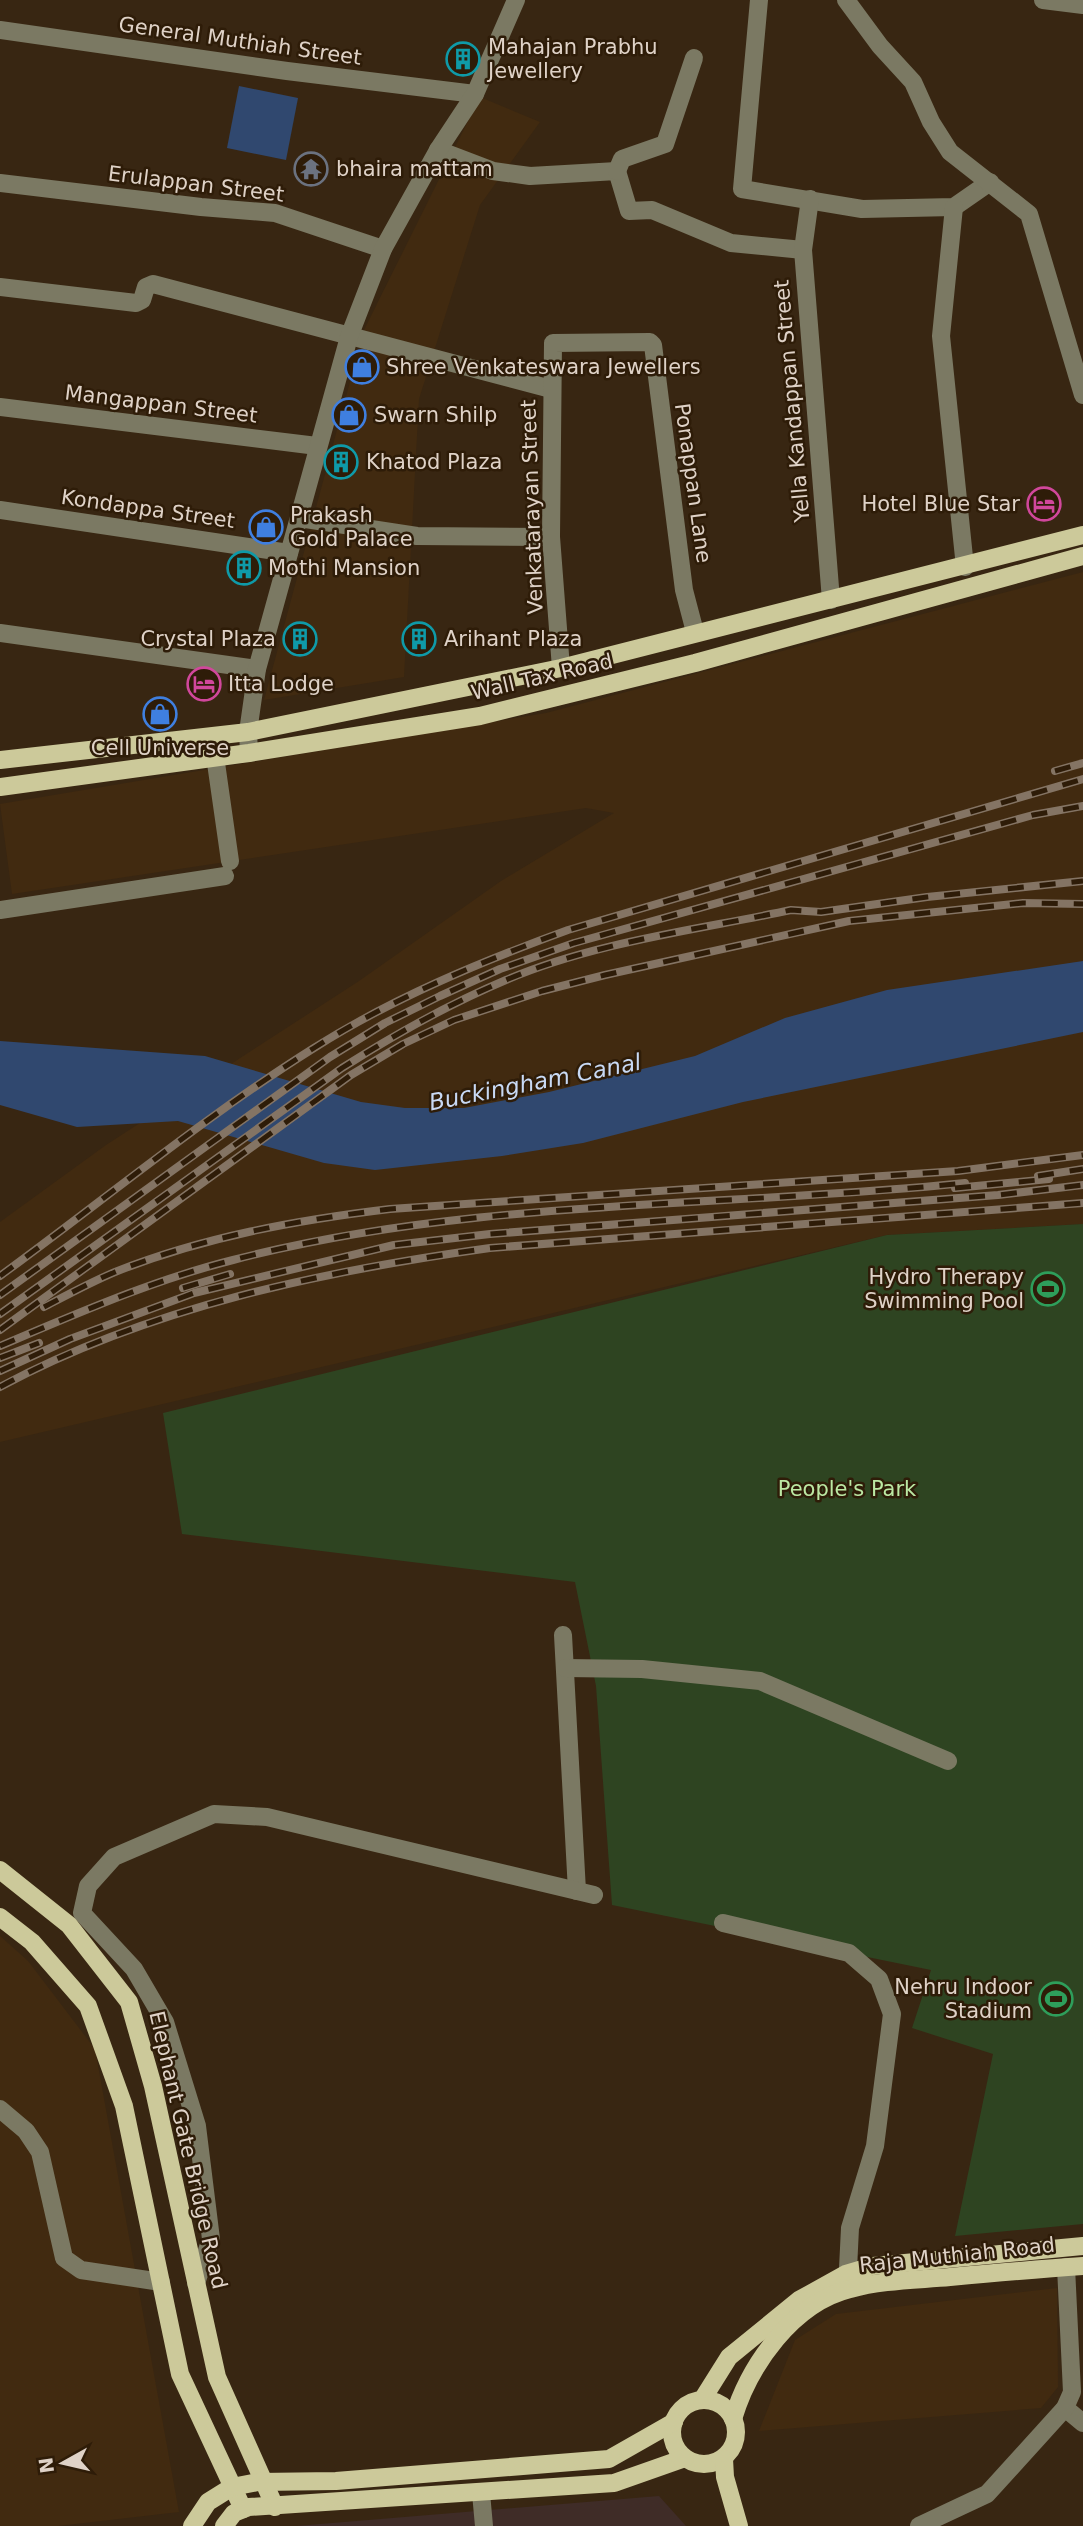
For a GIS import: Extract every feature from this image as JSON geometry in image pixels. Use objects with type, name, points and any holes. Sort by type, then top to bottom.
[{"type":"main road","name":"Wall Tax Road","points":[[0,760],[248,732],[561,668],[1083,535]]},
{"type":"main road","name":"Wall Tax Road","points":[[0,787],[480,716],[695,663],[1083,556]]},
{"type":"main road","name":"Elephant Gate Bridge Road","points":[[0,1871],[69,1925],[129,2002],[153,2086],[217,2377],[243,2435],[272,2482],[275,2507]]},
{"type":"main road","points":[[0,1917],[32,1942],[88,2006],[124,2106],[180,2374],[243,2509]]},
{"type":"main road","name":"Raja Muthiah Road","points":[[733,2418],[740,2397],[771,2345],[809,2308],[873,2266],[1083,2246]]},
{"type":"main road","name":"Raja Muthiah Road","points":[[702,2400],[729,2357],[799,2300],[847,2281],[881,2283],[1074,2266]]},
{"type":"main road","points":[[192,2526],[208,2502],[232,2487],[609,2459],[674,2422],[684,2407],[702,2400],[721,2404],[733,2418],[736,2441],[723,2459],[704,2465],[685,2458],[675,2446],[674,2422]]},
{"type":"main road","points":[[224,2526],[234,2513],[243,2509],[614,2483],[685,2458]]},
{"type":"main road","points":[[723,2459],[725,2477],[739,2526]]},
{"type":"street","points":[[249,752],[248,732],[257,670],[349,337],[383,249],[439,150],[475,94],[516,0]]},
{"type":"street","points":[[759,0],[742,189],[862,209],[954,207],[990,182]]},
{"type":"street","points":[[846,0],[913,82],[931,122],[950,152],[1029,214],[1083,395]]},
{"type":"street","points":[[1043,0],[1083,5]]},
{"type":"street","name":"General Muthiah Street","points":[[0,30],[287,71],[475,94]]},
{"type":"street","points":[[694,58],[665,144],[622,159],[617,171],[629,211],[652,211],[731,243],[803,250]]},
{"type":"street","points":[[439,150],[493,171],[530,176],[617,171]]},
{"type":"street","name":"Erulappan Street","points":[[0,183],[275,213],[383,249]]},
{"type":"street","name":"Yella Kandappan Street","points":[[810,199],[803,250],[831,600]]},
{"type":"street","points":[[954,207],[941,335],[965,567]]},
{"type":"street","points":[[0,287],[136,303],[142,300],[146,287],[153,284],[551,389]]},
{"type":"street","name":"Ponappan Lane","points":[[551,345],[650,342],[653,345],[684,590],[695,632]]},
{"type":"street","name":"Venkatarayan Street","points":[[551,345],[551,537],[561,668]]},
{"type":"street","name":"Mangappan Street","points":[[0,407],[317,446]]},
{"type":"street","name":"Kondappa Street","points":[[0,510],[289,553]]},
{"type":"street","points":[[299,518],[417,536],[551,537]]},
{"type":"street","points":[[0,633],[257,670]]},
{"type":"street","points":[[0,910],[228,868],[215,756]]},
{"type":"street","points":[[196,2283],[211,2239],[197,2126],[165,2022],[134,1969],[82,1913],[88,1886],[114,1857],[214,1814],[267,1817],[586,1893],[563,1635]]},
{"type":"street","points":[[565,1668],[642,1669],[760,1681],[948,1761]]},
{"type":"street","points":[[723,1923],[849,1953],[879,1979],[892,2014],[875,2146],[850,2228],[847,2281]]},
{"type":"street","points":[[0,2109],[26,2131],[40,2152],[64,2258],[81,2270],[161,2282]]},
{"type":"street","points":[[919,2526],[987,2494],[1065,2407],[1072,2392],[1074,2266]]},
{"type":"street","points":[[1065,2407],[1083,2423]]},
{"type":"street","points":[[481,2493],[484,2526]]},
{"type":"shaded area","points":[[480,97],[540,122],[480,205],[419,399],[404,677],[264,700],[364,330]]},
{"type":"shaded area","points":[[1083,572],[1083,1224],[887,1235],[0,1442],[0,1222],[106,1145],[359,981],[501,881],[614,813],[586,808],[12,894],[0,804],[546,713]]},
{"type":"shaded area","points":[[0,1936],[28,1961],[95,2049],[179,2512],[58,2526],[0,2526]]},
{"type":"shaded area","points":[[1057,2288],[1058,2387],[1041,2408],[759,2431],[795,2340],[836,2314]]},
{"type":"shaded area","points":[[659,2496],[686,2526],[296,2526]]},
{"type":"green space","name":"People's Park","points":[[1083,1224],[1083,2224],[955,2236],[993,2054],[912,2028],[931,1970],[612,1905],[596,1686],[575,1582],[182,1534],[163,1413],[887,1235]]},
{"type":"water","points":[[239,86],[298,98],[286,160],[227,148]]},
{"type":"water","points":[[1083,961],[1083,1032],[743,1102],[583,1143],[502,1156],[375,1170],[324,1163],[178,1121],[77,1127],[0,1105],[0,1041],[205,1056],[361,1102],[405,1108],[464,1108],[549,1092],[695,1056],[785,1018],[887,990]]},
{"type":"railway","points":[[1055,771],[1083,763]]},
{"type":"railway","points":[[0,1276],[273,1074],[344,1030],[438,982],[568,930],[1083,779]]},
{"type":"railway","points":[[0,1295],[330,1057],[385,1023],[440,996],[500,969],[574,943],[1033,815],[1083,806]]},
{"type":"railway","points":[[0,1314],[342,1068],[422,1021],[506,980],[611,946],[791,910],[821,912],[927,897],[1083,881]]},
{"type":"railway","points":[[0,1330],[351,1075],[403,1044],[454,1020],[542,991],[605,975],[849,921],[1023,903],[1083,904]]},
{"type":"railway","points":[[44,1307],[115,1272],[182,1249],[251,1232],[355,1213],[958,1171],[1083,1155]]},
{"type":"railway","points":[[1038,1176],[1083,1169]]},
{"type":"railway","points":[[955,1188],[1049,1179]]},
{"type":"railway","points":[[0,1346],[115,1298],[174,1277],[233,1260],[323,1240],[414,1225],[505,1215],[965,1183]]},
{"type":"railway","points":[[0,1371],[70,1339],[194,1293],[394,1245],[490,1234],[998,1195],[1083,1185]]},
{"type":"railway","points":[[0,1387],[57,1359],[177,1314],[301,1281],[427,1257],[490,1248],[1083,1203]]},
{"type":"railway","points":[[183,1288],[230,1274]]},
{"type":"railway","points":[[0,1358],[39,1343]]},
{"type":"place","name":"Mahajan Prabhu Jewellery","points":[[463,59]]},
{"type":"place","name":"bhaira mattam","points":[[311,169]]},
{"type":"place","name":"Shree Venkateswara Jewellers","points":[[362,367]]},
{"type":"place","name":"Swarn Shilp","points":[[349,415]]},
{"type":"place","name":"Khatod Plaza","points":[[341,462]]},
{"type":"place","name":"Hotel Blue Star","points":[[1044,504]]},
{"type":"place","name":"Prakash Gold Palace","points":[[266,527]]},
{"type":"place","name":"Mothi Mansion","points":[[244,568]]},
{"type":"place","name":"Crystal Plaza","points":[[300,639]]},
{"type":"place","name":"Arihant Plaza","points":[[419,639]]},
{"type":"place","name":"Itta Lodge","points":[[204,684]]},
{"type":"place","name":"Cell Universe","points":[[160,714]]},
{"type":"place","name":"Hydro Therapy Swimming Pool","points":[[1048,1289]]},
{"type":"place","name":"Nehru Indoor Stadium","points":[[1056,1999]]},
{"type":"water label","name":"Buckingham Canal","points":[[535,1082]]}]
